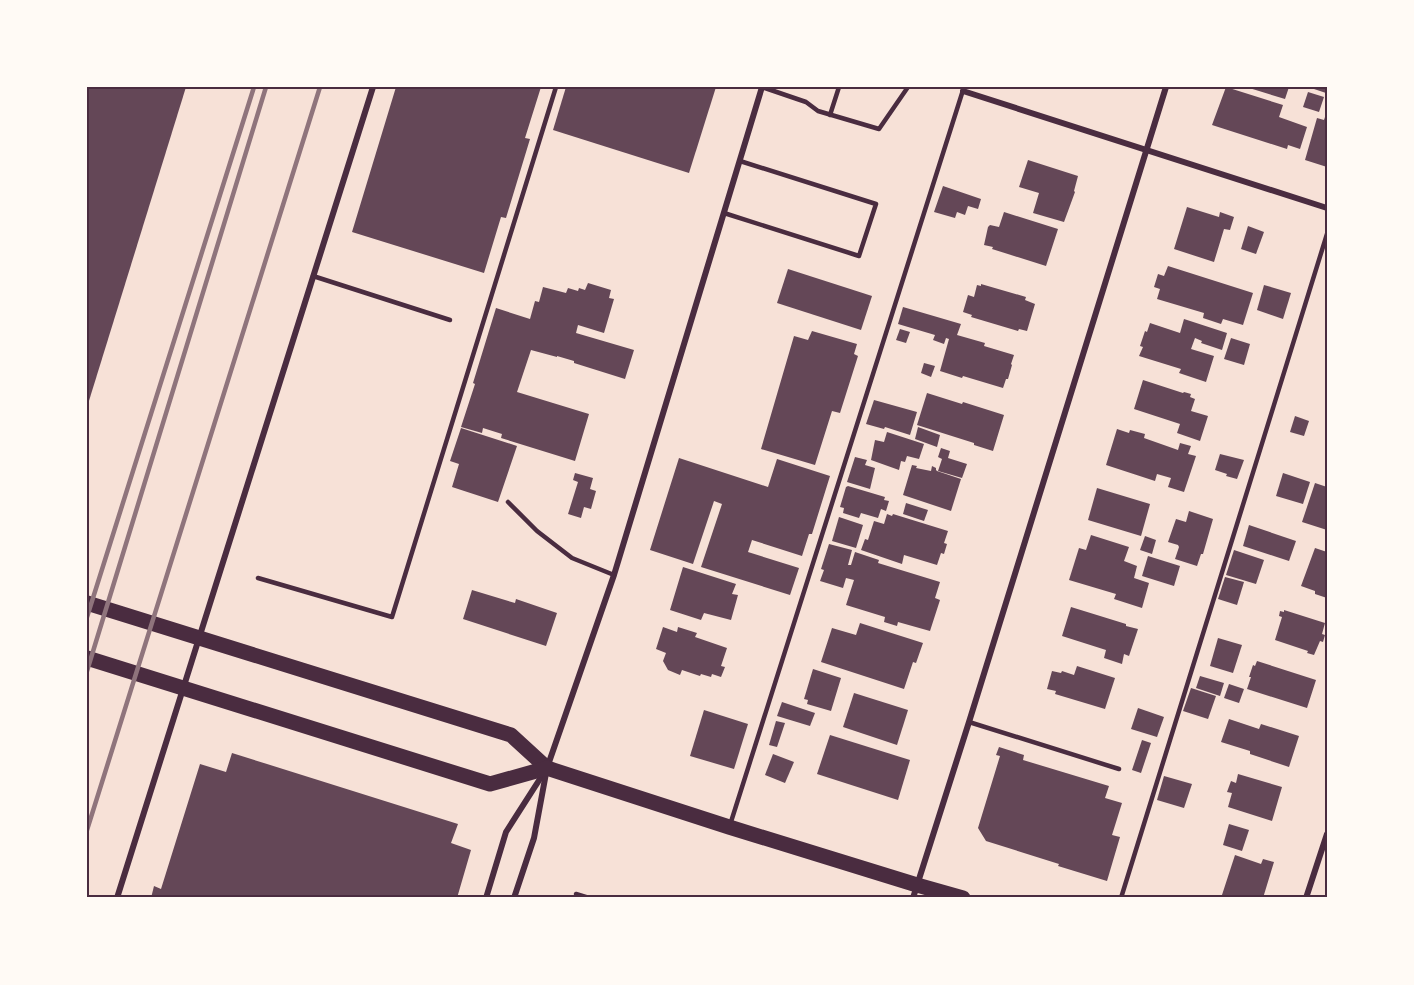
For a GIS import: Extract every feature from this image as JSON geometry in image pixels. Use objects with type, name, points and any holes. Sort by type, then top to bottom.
[{"type":"main road","points":[[87,603],[511,735],[547,768],[729,827],[915,892],[963,898]]},
{"type":"main road","points":[[87,658],[490,784],[547,768]]},
{"type":"street","points":[[117,898],[373,87]]},
{"type":"street","points":[[514,898],[534,838],[547,768],[614,575],[762,87]]},
{"type":"street","points":[[915,892],[1166,87]]},
{"type":"street","points":[[964,89],[1327,208]]},
{"type":"street","points":[[486,898],[506,832],[547,768]]},
{"type":"street","points":[[1306,898],[1327,834]]},
{"type":"lane","points":[[258,578],[392,617],[556,87]]},
{"type":"lane","points":[[762,87],[806,102],[818,111],[879,129],[908,87]]},
{"type":"lane","points":[[830,115],[839,87]]},
{"type":"lane","points":[[729,827],[964,89]]},
{"type":"lane","points":[[724,213],[859,256],[876,204],[740,161]]},
{"type":"lane","points":[[1122,898],[1327,234]]},
{"type":"lane","points":[[313,276],[450,320]]},
{"type":"lane","points":[[508,502],[537,531],[572,558],[614,575]]},
{"type":"lane","points":[[969,722],[1119,769]]},
{"type":"lane","points":[[576,894],[589,898]]},
{"type":"building","points":[[87,87],[186,87],[88,404],[87,404]]},
{"type":"building","points":[[396,87],[541,87],[525,138],[530,139],[506,218],[501,217],[484,273],[352,232]]},
{"type":"building","points":[[566,87],[716,87],[689,173],[553,130]]},
{"type":"building","points":[[1226,87],[1283,105],[1279,117],[1307,127],[1300,149],[1288,145],[1287,149],[1212,125]]},
{"type":"building","points":[[1246,87],[1289,87],[1285,99]]},
{"type":"building","points":[[1308,87],[1326,87],[1327,91],[1326,93]]},
{"type":"building","points":[[1308,92],[1324,97],[1319,112],[1303,107]]},
{"type":"building","points":[[1325,117],[1327,118],[1327,167],[1305,160],[1317,118],[1324,120]]},
{"type":"building","points":[[1028,160],[1078,176],[1064,222],[1033,213],[1039,193],[1019,187]]},
{"type":"building","points":[[943,186],[981,199],[978,209],[968,206],[965,215],[957,212],[955,218],[934,212]]},
{"type":"building","points":[[1187,207],[1219,217],[1220,212],[1234,217],[1230,230],[1224,229],[1214,262],[1174,249]]},
{"type":"building","points":[[1004,212],[1058,229],[1046,266],[984,245],[988,227],[990,225],[999,227]]},
{"type":"building","points":[[1248,226],[1264,232],[1256,254],[1241,249]]},
{"type":"building","points":[[1168,266],[1253,293],[1243,325],[1223,319],[1221,324],[1203,318],[1204,313],[1157,299],[1160,289],[1154,287],[1158,274],[1164,276]]},
{"type":"building","points":[[788,269],[872,296],[861,330],[777,303]]},
{"type":"building","points":[[588,283],[611,290],[609,298],[614,299],[604,333],[578,325],[576,333],[634,350],[625,379],[574,363],[574,361],[531,350],[517,392],[589,414],[575,461],[501,438],[502,434],[483,428],[482,433],[461,427],[496,308],[530,319],[535,301],[539,302],[543,287],[566,293],[568,288],[578,291],[579,288],[585,290]]},
{"type":"building","points":[[981,284],[1026,297],[1025,300],[1035,304],[1027,331],[1019,329],[1018,331],[971,317],[972,315],[963,312],[968,295],[974,297],[977,285],[981,286]]},
{"type":"building","points":[[1264,285],[1291,293],[1283,319],[1257,310]]},
{"type":"building","points":[[903,307],[961,324],[957,335],[1014,355],[1008,379],[1003,388],[940,371],[949,339],[946,338],[944,344],[933,340],[935,335],[898,324]]},
{"type":"building","points":[[1184,319],[1227,333],[1222,350],[1201,343],[1202,341],[1195,338],[1191,349],[1214,356],[1206,382],[1179,373],[1181,369],[1139,356],[1145,331],[1147,332],[1150,323],[1180,333]]},
{"type":"building","points":[[900,329],[910,332],[906,343],[896,340]]},
{"type":"building","points":[[812,331],[857,344],[854,354],[858,356],[840,413],[832,411],[815,465],[761,449],[794,336],[808,340]]},
{"type":"building","points":[[1231,338],[1250,344],[1244,365],[1224,359]]},
{"type":"building","points":[[924,363],[935,366],[931,377],[921,373]]},
{"type":"building","points":[[1143,380],[1191,394],[1190,397],[1195,399],[1191,411],[1208,416],[1200,441],[1177,433],[1180,424],[1134,409]]},
{"type":"building","points":[[927,393],[1004,415],[993,451],[917,425]]},
{"type":"building","points":[[874,400],[917,412],[910,435],[866,424]]},
{"type":"building","points":[[1295,416],[1309,421],[1304,436],[1290,432]]},
{"type":"building","points":[[918,427],[940,435],[937,447],[915,439]]},
{"type":"building","points":[[461,428],[517,446],[498,502],[452,487],[459,464],[450,461]]},
{"type":"building","points":[[1117,429],[1129,433],[1130,430],[1145,434],[1144,438],[1178,450],[1180,443],[1191,446],[1188,454],[1196,456],[1184,492],[1168,487],[1171,478],[1157,474],[1155,481],[1106,465]]},
{"type":"building","points":[[887,432],[924,444],[919,459],[907,456],[905,462],[901,461],[899,470],[871,460],[875,440],[884,442]]},
{"type":"building","points":[[941,448],[950,451],[948,458],[967,464],[962,478],[938,471],[942,459],[938,457]]},
{"type":"building","points":[[1220,454],[1244,460],[1237,479],[1215,470]]},
{"type":"building","points":[[855,457],[867,460],[865,465],[875,468],[870,489],[847,482]]},
{"type":"building","points":[[679,458],[768,487],[777,459],[830,476],[812,534],[809,534],[802,556],[752,540],[748,552],[799,568],[790,595],[701,567],[722,504],[714,501],[693,564],[650,550]]},
{"type":"building","points":[[912,465],[931,471],[932,466],[937,471],[961,479],[951,511],[903,495]]},
{"type":"building","points":[[575,473],[593,478],[590,489],[596,491],[591,509],[584,507],[581,518],[568,514],[578,482],[573,480]]},
{"type":"building","points":[[1283,473],[1310,482],[1303,504],[1276,496]]},
{"type":"building","points":[[1315,483],[1327,487],[1327,530],[1302,522]]},
{"type":"building","points":[[848,486],[885,497],[884,500],[889,501],[886,511],[881,509],[878,518],[861,513],[859,518],[843,513],[844,508],[840,507]]},
{"type":"building","points":[[1097,488],[1150,504],[1141,536],[1088,520]]},
{"type":"building","points":[[906,503],[928,510],[924,521],[903,514]]},
{"type":"building","points":[[1189,511],[1213,519],[1203,554],[1197,566],[1175,559],[1179,547],[1168,542],[1176,519],[1186,522]]},
{"type":"building","points":[[887,514],[948,531],[944,543],[947,544],[944,554],[941,553],[937,565],[904,555],[902,564],[861,550],[865,539],[868,540],[874,521],[884,524]]},
{"type":"building","points":[[839,517],[863,525],[856,548],[832,541]]},
{"type":"building","points":[[1249,525],[1296,541],[1289,561],[1243,546]]},
{"type":"building","points":[[1091,535],[1129,547],[1124,561],[1137,566],[1134,578],[1149,583],[1142,608],[1114,599],[1116,594],[1069,580],[1079,548],[1086,550]]},
{"type":"building","points":[[1145,536],[1156,540],[1152,554],[1140,550]]},
{"type":"building","points":[[829,544],[852,550],[848,565],[851,565],[855,552],[879,560],[878,563],[940,582],[935,598],[940,600],[930,631],[898,622],[897,626],[884,622],[885,617],[846,605],[854,580],[846,578],[843,588],[820,581],[824,570],[821,569]]},
{"type":"building","points":[[1315,548],[1327,552],[1327,598],[1301,586]]},
{"type":"building","points":[[1234,550],[1264,560],[1256,584],[1226,575]]},
{"type":"building","points":[[1148,556],[1180,566],[1174,586],[1142,576]]},
{"type":"building","points":[[683,567],[736,584],[732,594],[738,595],[731,620],[704,613],[701,620],[670,610]]},
{"type":"building","points":[[1225,577],[1244,582],[1237,605],[1218,599]]},
{"type":"building","points":[[472,590],[515,603],[516,599],[557,613],[546,646],[463,619]]},
{"type":"building","points":[[1071,607],[1138,629],[1129,656],[1124,654],[1122,664],[1104,658],[1106,650],[1062,636]]},
{"type":"building","points":[[1284,610],[1325,623],[1322,634],[1325,635],[1323,642],[1320,641],[1314,655],[1275,640],[1282,617],[1279,616],[1280,611],[1284,612]]},
{"type":"building","points":[[860,623],[923,643],[916,663],[913,662],[904,689],[821,662],[832,628],[856,635]]},
{"type":"building","points":[[663,627],[677,632],[678,627],[697,633],[695,637],[727,648],[721,666],[725,667],[721,677],[712,674],[711,677],[701,674],[700,676],[682,670],[680,675],[668,670],[663,661],[666,653],[656,649]]},
{"type":"building","points":[[1218,638],[1242,645],[1233,673],[1210,666]]},
{"type":"building","points":[[1257,661],[1316,680],[1307,708],[1247,689],[1253,665],[1255,666]]},
{"type":"building","points":[[1077,666],[1115,678],[1105,709],[1055,694],[1056,691],[1047,689],[1052,671],[1074,675]]},
{"type":"building","points":[[813,669],[841,678],[831,711],[807,704],[808,700],[804,699]]},
{"type":"building","points":[[1200,676],[1224,683],[1220,696],[1196,688]]},
{"type":"building","points":[[1229,684],[1244,689],[1239,703],[1224,698]]},
{"type":"building","points":[[1191,688],[1216,696],[1208,719],[1183,711]]},
{"type":"building","points":[[854,693],[908,710],[897,745],[843,727]]},
{"type":"building","points":[[782,702],[815,713],[810,726],[777,716]]},
{"type":"building","points":[[1138,708],[1164,717],[1157,737],[1131,729]]},
{"type":"building","points":[[704,710],[748,724],[734,769],[690,756]]},
{"type":"building","points":[[1229,719],[1259,729],[1261,724],[1299,736],[1289,767],[1221,742]]},
{"type":"building","points":[[776,721],[785,723],[777,747],[769,745]]},
{"type":"building","points":[[830,735],[910,760],[898,800],[817,774]]},
{"type":"building","points":[[1142,740],[1151,743],[1141,773],[1132,770]]},
{"type":"building","points":[[999,747],[1024,755],[1023,760],[1109,786],[1105,798],[1122,803],[1112,835],[1120,837],[1107,881],[986,841],[978,828],[1000,756],[996,755]]},
{"type":"building","points":[[232,753],[458,824],[451,843],[471,850],[457,898],[151,898],[154,886],[161,889],[200,764],[226,772]]},
{"type":"building","points":[[773,754],[794,762],[785,783],[765,775]]},
{"type":"building","points":[[1238,774],[1282,787],[1272,821],[1228,807],[1232,793],[1227,792],[1231,781],[1236,783]]},
{"type":"building","points":[[1164,776],[1192,784],[1184,808],[1157,800]]},
{"type":"building","points":[[1229,824],[1249,830],[1242,851],[1223,845]]},
{"type":"building","points":[[1235,855],[1261,864],[1263,859],[1274,862],[1263,898],[1221,898]]},
{"type":"railway","points":[[87,617],[254,87]]},
{"type":"railway","points":[[87,671],[266,87]]},
{"type":"railway","points":[[87,830],[320,87]]}]
